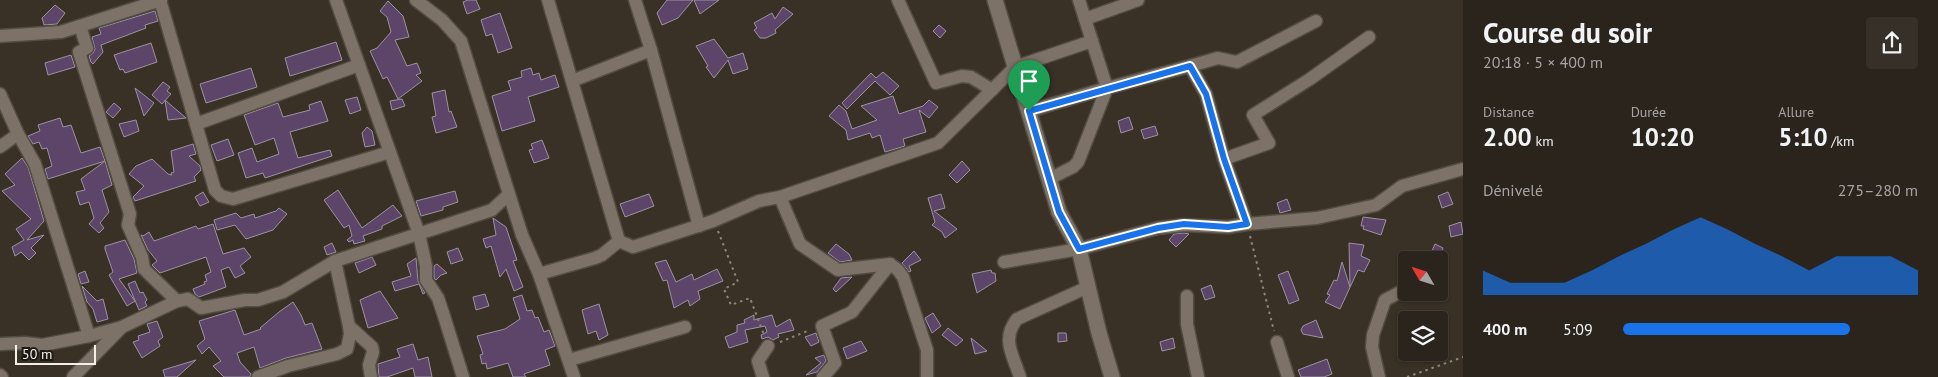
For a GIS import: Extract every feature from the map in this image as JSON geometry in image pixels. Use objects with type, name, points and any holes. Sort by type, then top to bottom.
[{"type":"street","points":[[0,36],[61,32],[160,0],[215,190],[221,196],[232,199],[390,152]]},
{"type":"street","points":[[336,0],[419,234],[426,266],[426,280],[438,298],[463,377]]},
{"type":"street","points":[[416,0],[442,20],[461,41],[522,235],[539,274],[574,377]]},
{"type":"street","points":[[548,0],[619,241]]},
{"type":"street","points":[[635,0],[651,50],[700,226]]},
{"type":"street","points":[[898,0],[936,83],[962,76],[971,77],[992,90]]},
{"type":"street","points":[[995,0],[1059,212],[1079,249],[1112,377]]},
{"type":"street","points":[[1049,179],[1078,162],[1106,88],[1079,0]]},
{"type":"street","points":[[1085,19],[1138,0]]},
{"type":"street","points":[[1029,111],[1218,58],[1237,62],[1316,21]]},
{"type":"street","points":[[80,26],[87,48],[79,52],[130,214],[128,225],[142,257],[144,269],[177,302]]},
{"type":"street","points":[[1224,159],[1269,143],[1253,115],[1310,79],[1369,37]]},
{"type":"street","points":[[619,241],[633,247],[714,221],[760,201],[780,197],[938,143],[1015,68],[1092,41]]},
{"type":"street","points":[[572,81],[651,50]]},
{"type":"street","points":[[196,124],[359,65]]},
{"type":"street","points":[[1190,66],[1206,94],[1224,159],[1247,224]]},
{"type":"street","points":[[0,94],[18,134],[35,164],[89,336]]},
{"type":"street","points":[[0,146],[18,134]]},
{"type":"street","points":[[1004,262],[1079,249],[1158,228],[1184,224],[1228,227],[1317,218],[1376,205],[1402,186],[1463,170]]},
{"type":"street","points":[[0,344],[25,343],[42,345],[89,336],[122,327],[177,302],[188,299],[201,308],[245,300],[258,300],[283,292],[336,261],[492,210],[509,194]]},
{"type":"street","points":[[780,197],[800,244],[838,270],[890,264],[898,270],[903,277],[927,350],[927,377]]},
{"type":"street","points":[[539,274],[595,258],[602,255],[619,241]]},
{"type":"street","points":[[258,377],[288,366],[337,354],[347,349],[350,334],[349,326],[336,261]]},
{"type":"street","points":[[823,377],[835,364],[822,326],[852,312],[890,264]]},
{"type":"street","points":[[1020,377],[1008,339],[1011,325],[1017,319],[1088,287]]},
{"type":"street","points":[[1379,377],[1372,347],[1373,335],[1385,300],[1398,293]]},
{"type":"street","points":[[1187,296],[1187,324],[1198,377]]},
{"type":"street","points":[[349,326],[372,347],[373,352],[369,365],[371,377]]},
{"type":"street","points":[[73,377],[122,327]]},
{"type":"street","points":[[569,360],[685,327]]},
{"type":"street","points":[[1277,342],[1288,377]]},
{"type":"street","points":[[763,377],[758,361],[768,346]]},
{"type":"path","points":[[714,221],[738,282],[724,289],[731,305],[750,298],[768,346],[822,326]]},
{"type":"path","points":[[1247,224],[1277,342]]},
{"type":"path","points":[[1407,377],[1463,357]]},
{"type":"building","points":[[476,0],[480,9],[467,14],[463,2]]},
{"type":"building","points":[[667,0],[693,0],[678,18],[662,25],[657,13]]},
{"type":"building","points":[[694,0],[719,0],[700,14]]},
{"type":"building","points":[[388,1],[403,16],[409,37],[395,40],[407,66],[417,63],[421,73],[416,75],[422,81],[398,99],[387,77],[383,79],[370,51],[377,48],[391,32],[387,17],[380,11]]},
{"type":"building","points":[[55,5],[65,13],[57,24],[44,25],[42,18]]},
{"type":"building","points":[[783,7],[793,14],[775,30],[776,33],[766,38],[760,38],[754,30],[757,28],[754,23],[772,13],[775,19]]},
{"type":"building","points":[[155,11],[158,21],[145,25],[146,28],[101,45],[103,52],[93,64],[91,62],[89,56],[95,49],[92,37],[101,34],[99,28]]},
{"type":"building","points":[[500,13],[512,48],[498,53],[492,34],[486,36],[481,20]]},
{"type":"building","points":[[939,25],[946,31],[940,38],[933,31]]},
{"type":"building","points":[[714,39],[728,58],[743,53],[748,69],[733,74],[728,60],[714,78],[706,67],[708,66],[696,46]]},
{"type":"building","points":[[336,42],[342,60],[290,76],[285,58]]},
{"type":"building","points":[[151,43],[157,62],[125,73],[123,69],[120,70],[114,55]]},
{"type":"building","points":[[71,55],[75,67],[48,75],[45,63]]},
{"type":"building","points":[[251,68],[257,87],[206,103],[200,84]]},
{"type":"building","points":[[531,68],[533,75],[539,73],[541,80],[555,75],[559,87],[528,97],[535,121],[502,131],[492,96],[511,90],[508,81],[522,77],[521,71]]},
{"type":"building","points":[[883,72],[899,86],[890,95],[875,81],[847,109],[842,103],[871,73],[876,78]]},
{"type":"building","points":[[163,82],[170,87],[167,91],[171,94],[162,104],[152,95]]},
{"type":"building","points":[[135,88],[154,103],[144,116]]},
{"type":"building","points":[[445,90],[449,112],[451,111],[457,127],[436,133],[432,117],[436,116],[432,93]]},
{"type":"building","points":[[893,96],[899,114],[923,106],[929,100],[938,107],[929,118],[919,110],[926,132],[903,139],[905,146],[885,152],[880,135],[872,138],[870,133],[848,140],[846,130],[829,116],[839,105],[846,111],[852,129],[877,120],[861,106]]},
{"type":"building","points":[[357,97],[361,110],[350,114],[345,100]]},
{"type":"building","points":[[402,99],[405,106],[392,110],[390,101]]},
{"type":"building","points":[[165,100],[186,118],[168,120]]},
{"type":"building","points":[[321,101],[328,121],[290,132],[298,158],[330,150],[332,156],[265,178],[263,173],[246,178],[238,153],[252,148],[257,162],[279,154],[274,138],[255,145],[244,115],[278,103],[283,117],[310,110],[309,105]]},
{"type":"building","points":[[114,103],[121,109],[113,118],[106,112]]},
{"type":"building","points":[[1129,117],[1133,129],[1121,133],[1118,121]]},
{"type":"building","points":[[60,118],[63,127],[71,125],[81,153],[100,147],[105,161],[48,179],[45,169],[52,166],[47,148],[42,149],[39,142],[33,144],[28,136],[40,131],[38,125]]},
{"type":"building","points":[[136,120],[139,131],[124,137],[119,124]]},
{"type":"building","points":[[1155,126],[1158,135],[1144,139],[1141,130]]},
{"type":"building","points":[[367,127],[372,131],[375,145],[365,147],[362,133]]},
{"type":"building","points":[[228,139],[234,155],[217,161],[211,145]]},
{"type":"building","points":[[542,140],[549,158],[534,163],[529,150],[533,149],[531,144]]},
{"type":"building","points":[[193,144],[196,154],[189,156],[200,166],[201,170],[194,177],[196,181],[135,201],[133,197],[144,186],[129,174],[136,166],[152,159],[168,174],[172,175],[171,173],[174,172],[171,151]]},
{"type":"building","points":[[22,158],[28,167],[44,221],[27,240],[44,235],[31,248],[36,253],[29,260],[21,252],[15,256],[12,247],[24,240],[16,229],[31,219],[2,191],[15,185],[5,174]]},
{"type":"building","points":[[105,161],[112,185],[102,190],[109,212],[100,223],[104,228],[99,233],[89,224],[94,218],[89,202],[80,205],[76,192],[85,190],[81,179]]},
{"type":"building","points":[[962,161],[970,170],[957,183],[949,175]]},
{"type":"building","points":[[338,190],[362,228],[393,205],[402,216],[382,226],[382,229],[363,236],[365,241],[354,244],[353,240],[349,242],[347,240],[352,236],[349,225],[344,228],[324,200]]},
{"type":"building","points":[[455,191],[458,202],[443,207],[443,210],[421,216],[416,201]]},
{"type":"building","points":[[203,192],[209,202],[200,206],[195,197]]},
{"type":"building","points":[[1448,192],[1453,204],[1442,208],[1438,196]]},
{"type":"building","points":[[649,194],[654,206],[625,217],[620,204]]},
{"type":"building","points":[[941,194],[945,208],[934,211],[957,229],[945,238],[942,232],[932,225],[935,222],[928,198]]},
{"type":"building","points":[[1287,199],[1291,210],[1280,213],[1277,203]]},
{"type":"building","points":[[279,208],[287,214],[273,230],[246,239],[235,225],[217,230],[214,220],[236,213],[241,218],[254,214],[255,218],[276,211]]},
{"type":"building","points":[[1363,217],[1386,220],[1381,235],[1363,229],[1364,226],[1361,226]]},
{"type":"building","points":[[493,218],[506,227],[517,260],[513,261],[523,287],[514,291],[506,269],[500,277],[491,246],[486,248],[483,239],[496,235]]},
{"type":"building","points":[[1461,222],[1463,234],[1451,237],[1449,226]]},
{"type":"building","points":[[213,224],[223,254],[244,248],[251,257],[240,266],[245,273],[235,278],[229,267],[221,270],[226,287],[199,297],[193,289],[205,284],[204,282],[207,281],[205,275],[211,272],[206,257],[160,273],[152,265],[157,261],[148,250],[141,235],[143,236],[149,232],[154,241],[196,226],[198,229]]},
{"type":"building","points":[[1174,234],[1189,234],[1176,247],[1169,240]]},
{"type":"building","points":[[125,240],[134,259],[137,273],[119,279],[135,301],[127,306],[109,275],[113,272],[105,249],[105,246]]},
{"type":"building","points":[[332,243],[336,252],[327,255],[324,247]]},
{"type":"building","points":[[1349,243],[1364,245],[1361,256],[1370,260],[1364,272],[1358,270],[1340,309],[1325,302],[1330,295],[1327,294],[1334,280],[1337,281],[1342,262],[1350,287]]},
{"type":"building","points":[[836,244],[849,254],[852,260],[840,262],[828,253]]},
{"type":"building","points":[[1435,244],[1443,248],[1442,251],[1432,251]]},
{"type":"building","points":[[458,248],[463,260],[451,264],[447,252]]},
{"type":"building","points":[[914,251],[921,260],[909,266],[911,271],[909,272],[902,263]]},
{"type":"building","points":[[372,257],[376,265],[359,273],[355,263]]},
{"type":"building","points":[[416,258],[418,281],[425,293],[423,294],[419,284],[395,291],[392,282],[411,276],[407,264]]},
{"type":"building","points":[[666,260],[676,282],[692,274],[694,280],[717,269],[723,281],[698,291],[700,299],[690,306],[688,300],[674,308],[667,280],[663,281],[655,263]]},
{"type":"building","points":[[437,264],[447,273],[441,275],[436,280],[434,278],[434,266]]},
{"type":"building","points":[[991,270],[992,273],[995,273],[996,281],[977,293],[972,274]]},
{"type":"building","points":[[85,271],[89,282],[81,284],[78,274]]},
{"type":"building","points":[[1288,271],[1299,300],[1289,304],[1278,275]]},
{"type":"building","points":[[852,277],[836,292],[833,289],[841,278]]},
{"type":"building","points":[[135,281],[140,293],[143,292],[147,300],[145,302],[147,306],[139,310],[128,284]]},
{"type":"building","points":[[1211,285],[1215,297],[1205,300],[1201,289]]},
{"type":"building","points":[[82,286],[97,301],[103,299],[108,319],[97,322],[93,309],[87,302]]},
{"type":"building","points":[[380,291],[398,318],[368,328],[360,300]]},
{"type":"building","points":[[485,294],[489,306],[476,310],[473,297]]},
{"type":"building","points":[[522,295],[527,311],[532,310],[535,318],[538,317],[544,332],[549,330],[555,346],[545,350],[550,365],[524,374],[526,377],[513,377],[508,363],[487,369],[486,363],[482,364],[480,355],[483,354],[477,336],[505,329],[520,319],[513,298]]},
{"type":"building","points":[[293,302],[305,325],[312,323],[322,349],[286,358],[260,368],[254,347],[237,353],[240,362],[251,374],[250,377],[224,377],[213,366],[221,361],[209,347],[202,354],[197,346],[205,339],[199,321],[235,310],[244,335],[261,329]]},
{"type":"building","points":[[599,304],[608,335],[599,340],[596,331],[588,334],[582,310]]},
{"type":"building","points":[[933,313],[941,326],[932,333],[925,318]]},
{"type":"building","points":[[754,315],[754,320],[772,315],[776,327],[790,319],[794,330],[778,334],[779,337],[773,340],[768,337],[762,339],[761,335],[767,332],[765,326],[745,330],[748,342],[729,348],[725,337],[737,332],[737,325],[745,323],[744,320]]},
{"type":"building","points":[[1316,320],[1323,338],[1303,334],[1301,330],[1303,326]]},
{"type":"building","points":[[157,321],[163,337],[158,341],[160,346],[142,358],[133,342],[139,340],[138,336],[150,332],[147,324]]},
{"type":"building","points":[[948,328],[963,340],[956,346],[942,335]]},
{"type":"building","points":[[816,333],[819,342],[811,346],[805,337]]},
{"type":"building","points":[[1058,333],[1066,333],[1067,341],[1058,342]]},
{"type":"building","points":[[971,338],[987,351],[975,354]]},
{"type":"building","points":[[1173,338],[1175,348],[1162,351],[1160,342]]},
{"type":"building","points":[[861,341],[867,351],[847,359],[843,348]]},
{"type":"building","points":[[413,344],[418,360],[428,357],[432,377],[415,377],[413,368],[387,377],[379,377],[378,364],[400,357],[397,349]]},
{"type":"building","points":[[824,355],[826,361],[817,372],[806,375],[821,363],[815,358]]},
{"type":"building","points":[[1327,359],[1332,374],[1324,377],[1301,377],[1298,370]]},
{"type":"building","points":[[196,360],[177,377],[165,377],[163,370]]},
{"type":"route","points":[[1190,66],[1206,94],[1224,159],[1247,224],[1209,227],[1184,224],[1158,228],[1079,249],[1059,212],[1029,111],[1190,66]]}]
